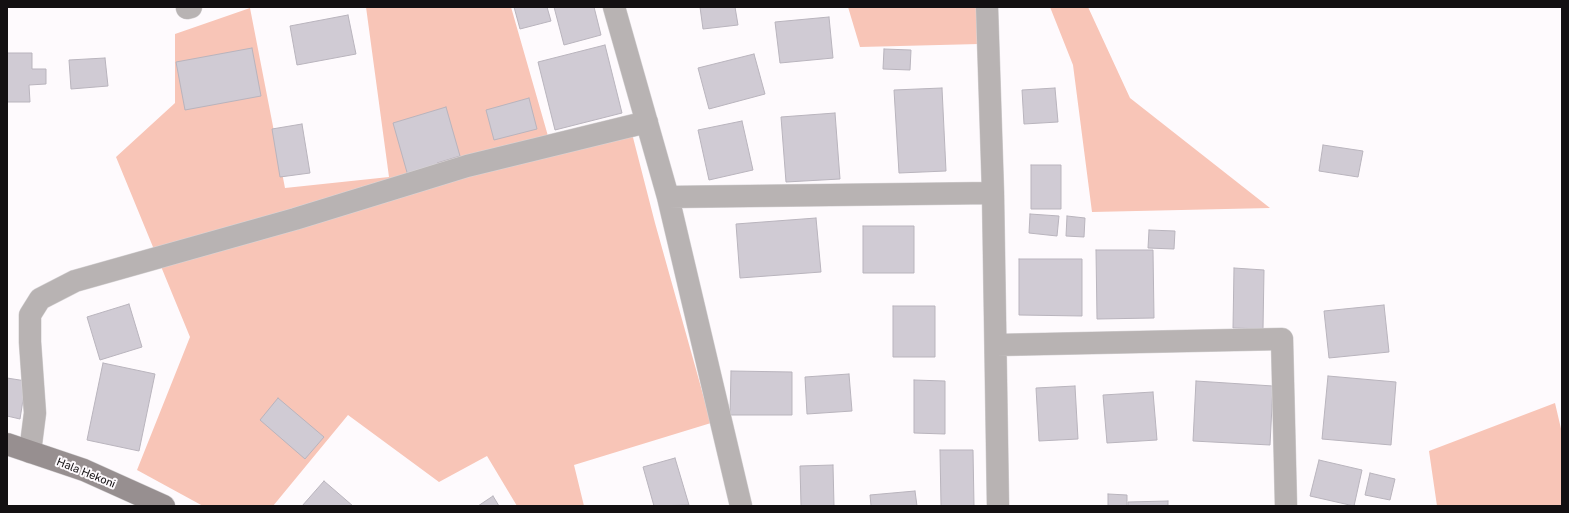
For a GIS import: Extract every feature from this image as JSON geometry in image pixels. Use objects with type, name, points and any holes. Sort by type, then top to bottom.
[{"type":"street","points":[[614,7],[668,196],[741,506]]},
{"type":"street","points":[[987,7],[997,345],[998,506]]},
{"type":"street","points":[[30,452],[35,413],[30,342],[30,315],[40,299],[75,281],[295,219],[467,166],[647,122]]},
{"type":"street","points":[[668,196],[993,193]]},
{"type":"street","points":[[997,345],[1282,339],[1286,506]]},
{"type":"street","name":"Hala Hekoni","points":[[7,444],[84,470],[164,506]]},
{"type":"shaded area","points":[[366,7],[511,7],[548,136],[628,118],[655,223],[711,423],[574,465],[584,506],[517,506],[487,456],[439,482],[348,415],[273,506],[203,506],[137,470],[190,337],[116,157],[175,103],[175,34],[250,8],[285,188],[389,177]]},
{"type":"shaded area","points":[[848,7],[978,7],[979,44],[860,47]]},
{"type":"shaded area","points":[[1050,7],[1088,7],[1130,98],[1270,208],[1092,212],[1073,65]]},
{"type":"shaded area","points":[[1555,403],[1562,433],[1562,506],[1437,506],[1429,451]]},
{"type":"building","points":[[514,7],[547,7],[551,21],[520,29]]},
{"type":"building","points":[[554,7],[594,7],[601,35],[564,45]]},
{"type":"building","points":[[700,7],[735,7],[738,25],[703,29]]},
{"type":"building","points":[[348,15],[356,54],[297,65],[290,26]]},
{"type":"building","points":[[829,17],[833,58],[780,63],[775,22]]},
{"type":"building","points":[[605,45],[622,113],[555,130],[538,62]]},
{"type":"building","points":[[252,48],[261,96],[185,110],[176,62]]},
{"type":"building","points":[[884,49],[911,50],[910,70],[883,69]]},
{"type":"building","points":[[7,53],[32,53],[32,69],[46,69],[46,84],[29,85],[30,102],[7,102]]},
{"type":"building","points":[[754,54],[765,94],[709,109],[698,68]]},
{"type":"building","points":[[105,58],[108,86],[71,89],[69,60]]},
{"type":"building","points":[[942,88],[946,171],[899,173],[894,90]]},
{"type":"building","points":[[1055,88],[1058,122],[1024,124],[1022,90]]},
{"type":"building","points":[[529,98],[537,129],[494,140],[486,110]]},
{"type":"building","points":[[446,107],[460,156],[437,163],[440,174],[410,183],[393,123]]},
{"type":"building","points":[[835,113],[840,179],[786,182],[781,117]]},
{"type":"building","points":[[742,121],[753,170],[709,180],[698,130]]},
{"type":"building","points":[[302,124],[310,173],[280,177],[272,129]]},
{"type":"building","points":[[1323,145],[1363,151],[1358,177],[1319,171]]},
{"type":"building","points":[[1031,165],[1061,165],[1061,209],[1031,209]]},
{"type":"building","points":[[1030,214],[1059,216],[1057,236],[1029,233]]},
{"type":"building","points":[[1067,216],[1085,218],[1084,237],[1066,236]]},
{"type":"building","points":[[816,218],[821,272],[740,278],[736,224]]},
{"type":"building","points":[[863,226],[914,226],[914,273],[863,273]]},
{"type":"building","points":[[1149,230],[1175,231],[1174,249],[1148,248]]},
{"type":"building","points":[[1096,250],[1153,250],[1154,318],[1097,319]]},
{"type":"building","points":[[1019,259],[1082,259],[1082,316],[1019,315]]},
{"type":"building","points":[[1234,268],[1264,270],[1263,329],[1233,328]]},
{"type":"building","points":[[129,304],[142,347],[100,360],[87,317]]},
{"type":"building","points":[[1384,305],[1389,352],[1329,358],[1324,311]]},
{"type":"building","points":[[893,306],[935,306],[935,357],[893,357]]},
{"type":"building","points":[[103,363],[155,374],[139,451],[87,440]]},
{"type":"building","points":[[731,371],[792,372],[792,415],[730,415]]},
{"type":"building","points":[[849,374],[852,411],[807,414],[805,377]]},
{"type":"building","points":[[1328,376],[1396,382],[1391,445],[1322,439]]},
{"type":"building","points":[[7,378],[26,381],[20,419],[7,416]]},
{"type":"building","points":[[914,380],[945,381],[945,434],[914,433]]},
{"type":"building","points":[[1196,381],[1273,386],[1270,445],[1193,441]]},
{"type":"building","points":[[1075,386],[1078,439],[1039,441],[1036,388]]},
{"type":"building","points":[[1153,392],[1157,440],[1107,443],[1103,395]]},
{"type":"building","points":[[278,398],[324,437],[305,459],[260,420]]},
{"type":"building","points":[[940,450],[973,450],[974,506],[941,506]]},
{"type":"building","points":[[675,458],[689,505],[654,506],[643,467]]},
{"type":"building","points":[[1319,460],[1362,470],[1354,506],[1310,496]]},
{"type":"building","points":[[833,465],[834,506],[801,506],[800,466]]},
{"type":"building","points":[[1370,473],[1395,479],[1390,500],[1365,495]]},
{"type":"building","points":[[324,481],[353,506],[302,506]]},
{"type":"building","points":[[915,491],[917,506],[871,506],[870,495]]},
{"type":"building","points":[[1108,494],[1127,495],[1127,506],[1108,506]]},
{"type":"building","points":[[493,496],[499,506],[478,506]]},
{"type":"building","points":[[1168,501],[1168,506],[1128,506],[1128,502]]}]
